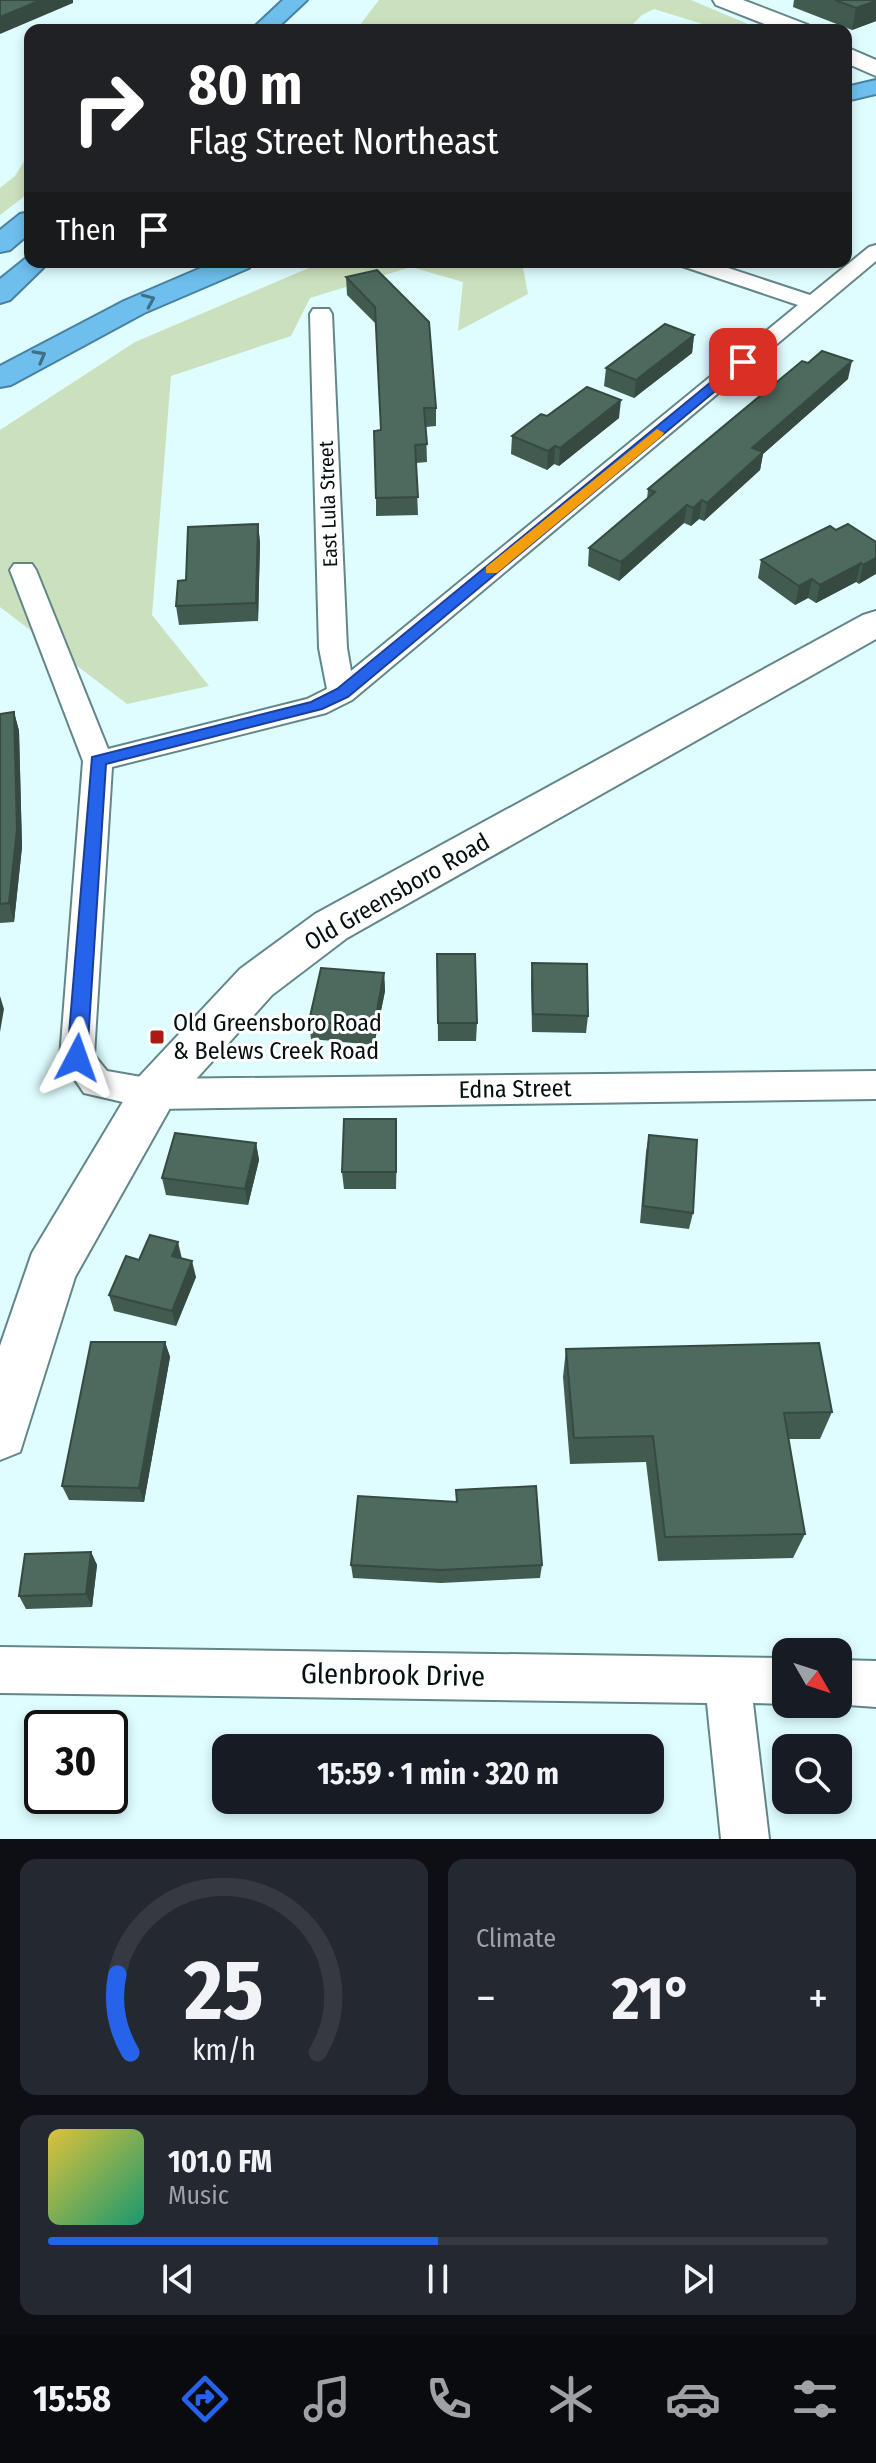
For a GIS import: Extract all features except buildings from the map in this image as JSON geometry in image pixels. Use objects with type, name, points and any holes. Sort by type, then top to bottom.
[{"type":"highway","points":[[269,24],[296,0]]},
{"type":"highway","points":[[852,73],[875,69]]},
{"type":"highway","points":[[852,89],[875,69]]},
{"type":"highway","points":[[0,244],[24,225]]},
{"type":"highway","points":[[0,294],[28,268]]},
{"type":"highway","points":[[0,378],[134,307],[225,268]]},
{"type":"street","points":[[724,0],[785,24]]},
{"type":"street","points":[[852,51],[875,69]]},
{"type":"street","points":[[852,57],[875,69]]},
{"type":"street","points":[[23,570],[98,761],[316,706],[342,693],[876,251]]},
{"type":"street","points":[[707,268],[814,303]]},
{"type":"street","name":"East Lula Street","points":[[321,314],[333,648],[342,693]]},
{"type":"street","name":"Old Greensboro Road","points":[[0,1433],[51,1270],[153,1094],[256,982],[331,926],[876,623]]},
{"type":"street","name":"Edna Street","points":[[98,761],[77,1058],[96,1083],[153,1094],[876,1085]]},
{"type":"street","name":"Glenbrook Drive","points":[[0,1670],[772,1681]]},
{"type":"street","points":[[727,1680],[745,1839]]},
{"type":"street","points":[[852,1683],[876,1684]]},
{"type":"green space","points":[[379,0],[691,0],[748,24],[703,24],[654,9],[633,24],[361,24]]},
{"type":"green space","points":[[24,162],[24,197],[0,215],[0,188],[15,176]]},
{"type":"green space","points":[[309,268],[408,268],[310,298],[291,336],[171,376],[152,615],[209,686],[127,704],[0,607],[0,430],[135,342]]},
{"type":"green space","points":[[414,268],[523,268],[528,294],[458,331],[463,282]]},
{"type":"slow traffic","points":[[491,570],[657,433]]},
{"type":"place","name":"Old Greensboro Road & Belews Creek Road","points":[[157,1037]]},
{"type":"route","points":[[77,1058],[98,761],[316,706],[342,693],[743,362]]}]
